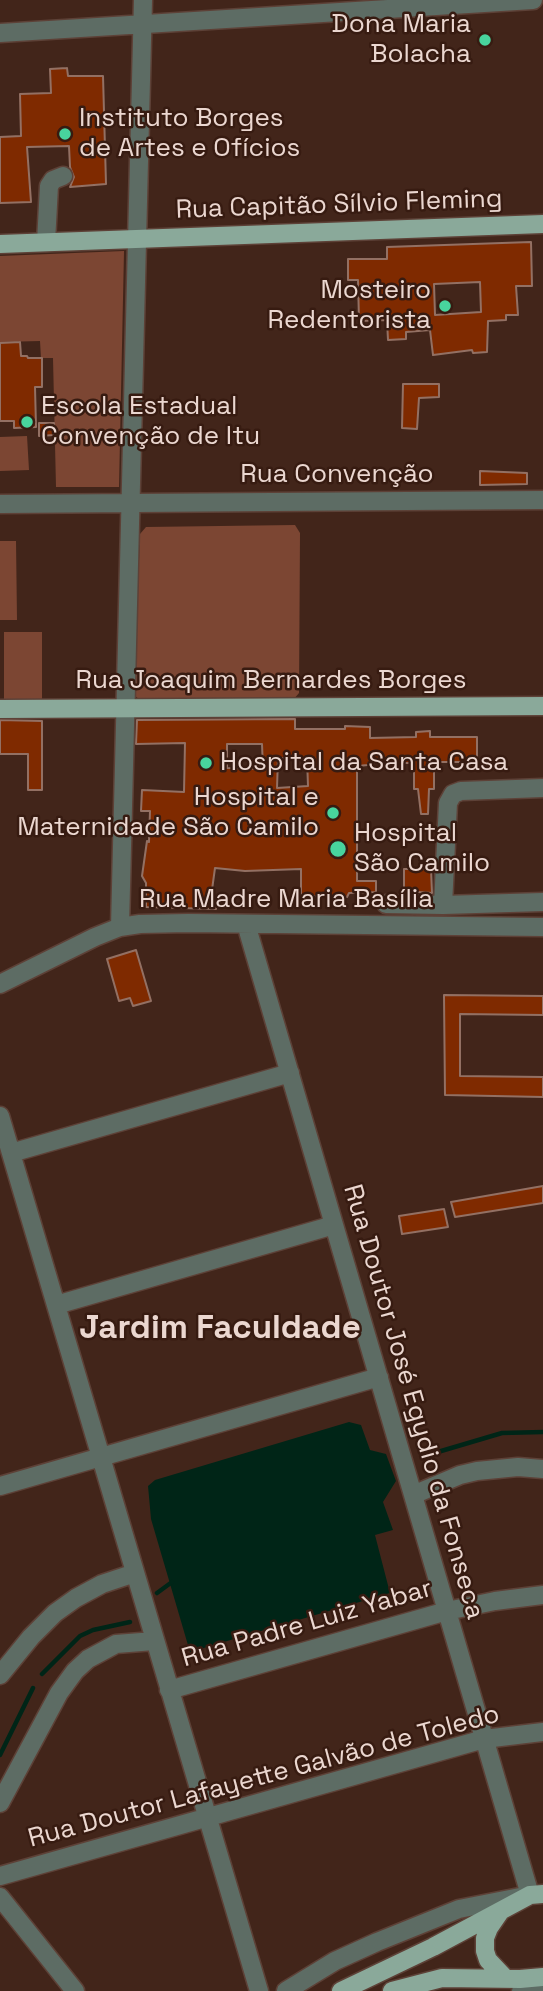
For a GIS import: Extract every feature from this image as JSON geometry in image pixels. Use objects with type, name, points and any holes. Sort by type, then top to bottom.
[{"type":"main road","name":"Rua Capitão Sílvio Fleming","points":[[0,244],[543,224]]},
{"type":"main road","name":"Rua Joaquim Bernardes Borges","points":[[0,709],[543,706]]},
{"type":"main road","points":[[341,1991],[536,1895]]},
{"type":"main road","points":[[502,1910],[488,1928],[485,1951],[488,1960],[505,1978]]},
{"type":"main road","points":[[392,1991],[442,1978],[543,1977]]},
{"type":"street","points":[[120,927],[143,0]]},
{"type":"street","points":[[0,33],[533,0]]},
{"type":"street","points":[[46,242],[49,186],[53,180],[63,176]]},
{"type":"street","name":"Rua Convenção","points":[[0,504],[543,500]]},
{"type":"street","points":[[443,905],[448,803],[453,794],[461,790],[543,788]]},
{"type":"street","points":[[386,904],[543,902]]},
{"type":"street","name":"Rua Madre Maria Basília","points":[[0,984],[62,952],[120,927],[154,923],[543,927]]},
{"type":"street","name":"Rua Doutor José Egydio da Fonseca","points":[[246,924],[484,1740],[536,1895]]},
{"type":"street","points":[[11,1153],[289,1073]]},
{"type":"street","points":[[0,1116],[258,1991]]},
{"type":"street","points":[[55,1305],[334,1225]]},
{"type":"street","points":[[0,1486],[379,1377]]},
{"type":"street","points":[[413,1495],[460,1475],[477,1471],[518,1467],[543,1469]]},
{"type":"street","points":[[0,1675],[55,1613],[102,1584],[135,1573]]},
{"type":"street","name":"Rua Padre Luiz Yabar","points":[[169,1690],[447,1611],[543,1595]]},
{"type":"street","points":[[0,1803],[59,1693],[75,1671],[88,1658],[116,1644],[154,1641]]},
{"type":"street","name":"Rua Doutor Lafayette Galvão de Toledo","points":[[0,1876],[484,1740],[543,1732]]},
{"type":"street","points":[[286,1991],[335,1961],[460,1909],[536,1895]]},
{"type":"street","points":[[0,1897],[75,1991]]},
{"type":"street","points":[[521,1991],[543,1987]]},
{"type":"shaded area","points":[[124,251],[119,487],[56,487],[53,358],[41,358],[40,341],[0,342],[0,256]]},
{"type":"shaded area","points":[[27,436],[29,470],[0,471],[0,437]]},
{"type":"shaded area","points":[[295,525],[300,533],[299,693],[293,700],[140,700],[134,695],[140,534],[146,527]]},
{"type":"shaded area","points":[[0,541],[16,541],[17,620],[0,620]]},
{"type":"shaded area","points":[[4,632],[42,632],[42,702],[4,702]]},
{"type":"shaded area","points":[[349,1422],[361,1425],[370,1450],[386,1454],[396,1481],[383,1502],[393,1530],[375,1535],[390,1593],[190,1652],[151,1519],[148,1486],[155,1480]]},
{"type":"building","points":[[67,68],[68,76],[103,76],[106,184],[70,187],[74,177],[70,167],[69,146],[27,147],[31,202],[0,203],[0,137],[21,136],[20,94],[51,93],[50,69]]},
{"type":"building","points":[[531,242],[532,286],[516,286],[518,315],[506,315],[506,320],[488,321],[487,352],[473,353],[472,350],[433,355],[430,330],[406,332],[406,339],[388,340],[387,320],[359,321],[358,280],[348,280],[348,259],[387,259],[387,247]],"holes":[[[480,282],[481,312],[435,315],[434,284]]]},
{"type":"building","points":[[20,342],[21,356],[42,358],[42,387],[35,387],[36,427],[14,428],[14,421],[0,421],[0,343]]},
{"type":"building","points":[[403,384],[439,384],[439,397],[419,398],[417,429],[402,428]]},
{"type":"building","points":[[39,423],[54,423],[54,435],[39,436]]},
{"type":"building","points":[[480,471],[527,473],[527,484],[480,485]]},
{"type":"building","points":[[295,719],[295,729],[370,727],[370,738],[416,737],[416,732],[430,731],[430,737],[477,737],[477,762],[434,762],[434,789],[429,789],[428,814],[421,814],[418,789],[414,789],[414,763],[368,763],[357,766],[357,881],[376,881],[376,892],[349,893],[347,897],[301,896],[301,869],[245,871],[215,868],[211,897],[216,897],[216,909],[146,907],[146,883],[142,876],[147,841],[149,842],[150,811],[141,811],[142,790],[184,792],[185,743],[136,744],[137,720]],"holes":[[[227,744],[262,744],[263,769],[227,768]],[[278,758],[307,758],[308,786],[277,788]]]},
{"type":"building","points":[[0,720],[42,721],[42,790],[28,790],[28,754],[0,754]]},
{"type":"building","points":[[404,869],[431,869],[432,893],[404,891]]},
{"type":"building","points":[[136,950],[151,1001],[133,1006],[130,998],[119,1001],[107,959]]},
{"type":"building","points":[[444,995],[543,996],[543,1015],[460,1014],[460,1076],[543,1077],[543,1097],[445,1095]]},
{"type":"building","points":[[543,1186],[543,1203],[455,1217],[451,1202]]},
{"type":"building","points":[[444,1209],[448,1227],[402,1234],[399,1216]]},
{"type":"waterway","points":[[431,1454],[502,1433],[543,1432]]},
{"type":"waterway","points":[[157,1593],[172,1582]]},
{"type":"waterway","points":[[42,1674],[80,1636],[93,1630],[130,1622]]},
{"type":"waterway","points":[[0,1755],[33,1688]]},
{"type":"place","name":"Dona Maria Bolacha","points":[[485,40]]},
{"type":"place","name":"Instituto Borges de Artes e Ofícios","points":[[65,134]]},
{"type":"place","name":"Mosteiro Redentorista","points":[[445,306]]},
{"type":"place","name":"Escola Estadual Convenção de Itu","points":[[27,422]]},
{"type":"place","name":"Hospital da Santa Casa","points":[[206,763]]},
{"type":"place","name":"Hospital e Maternidade São Camilo","points":[[333,813]]},
{"type":"place","name":"Hospital São Camilo","points":[[338,849]]},
{"type":"district","name":"Jardim Faculdade","points":[[220,1329]]}]
